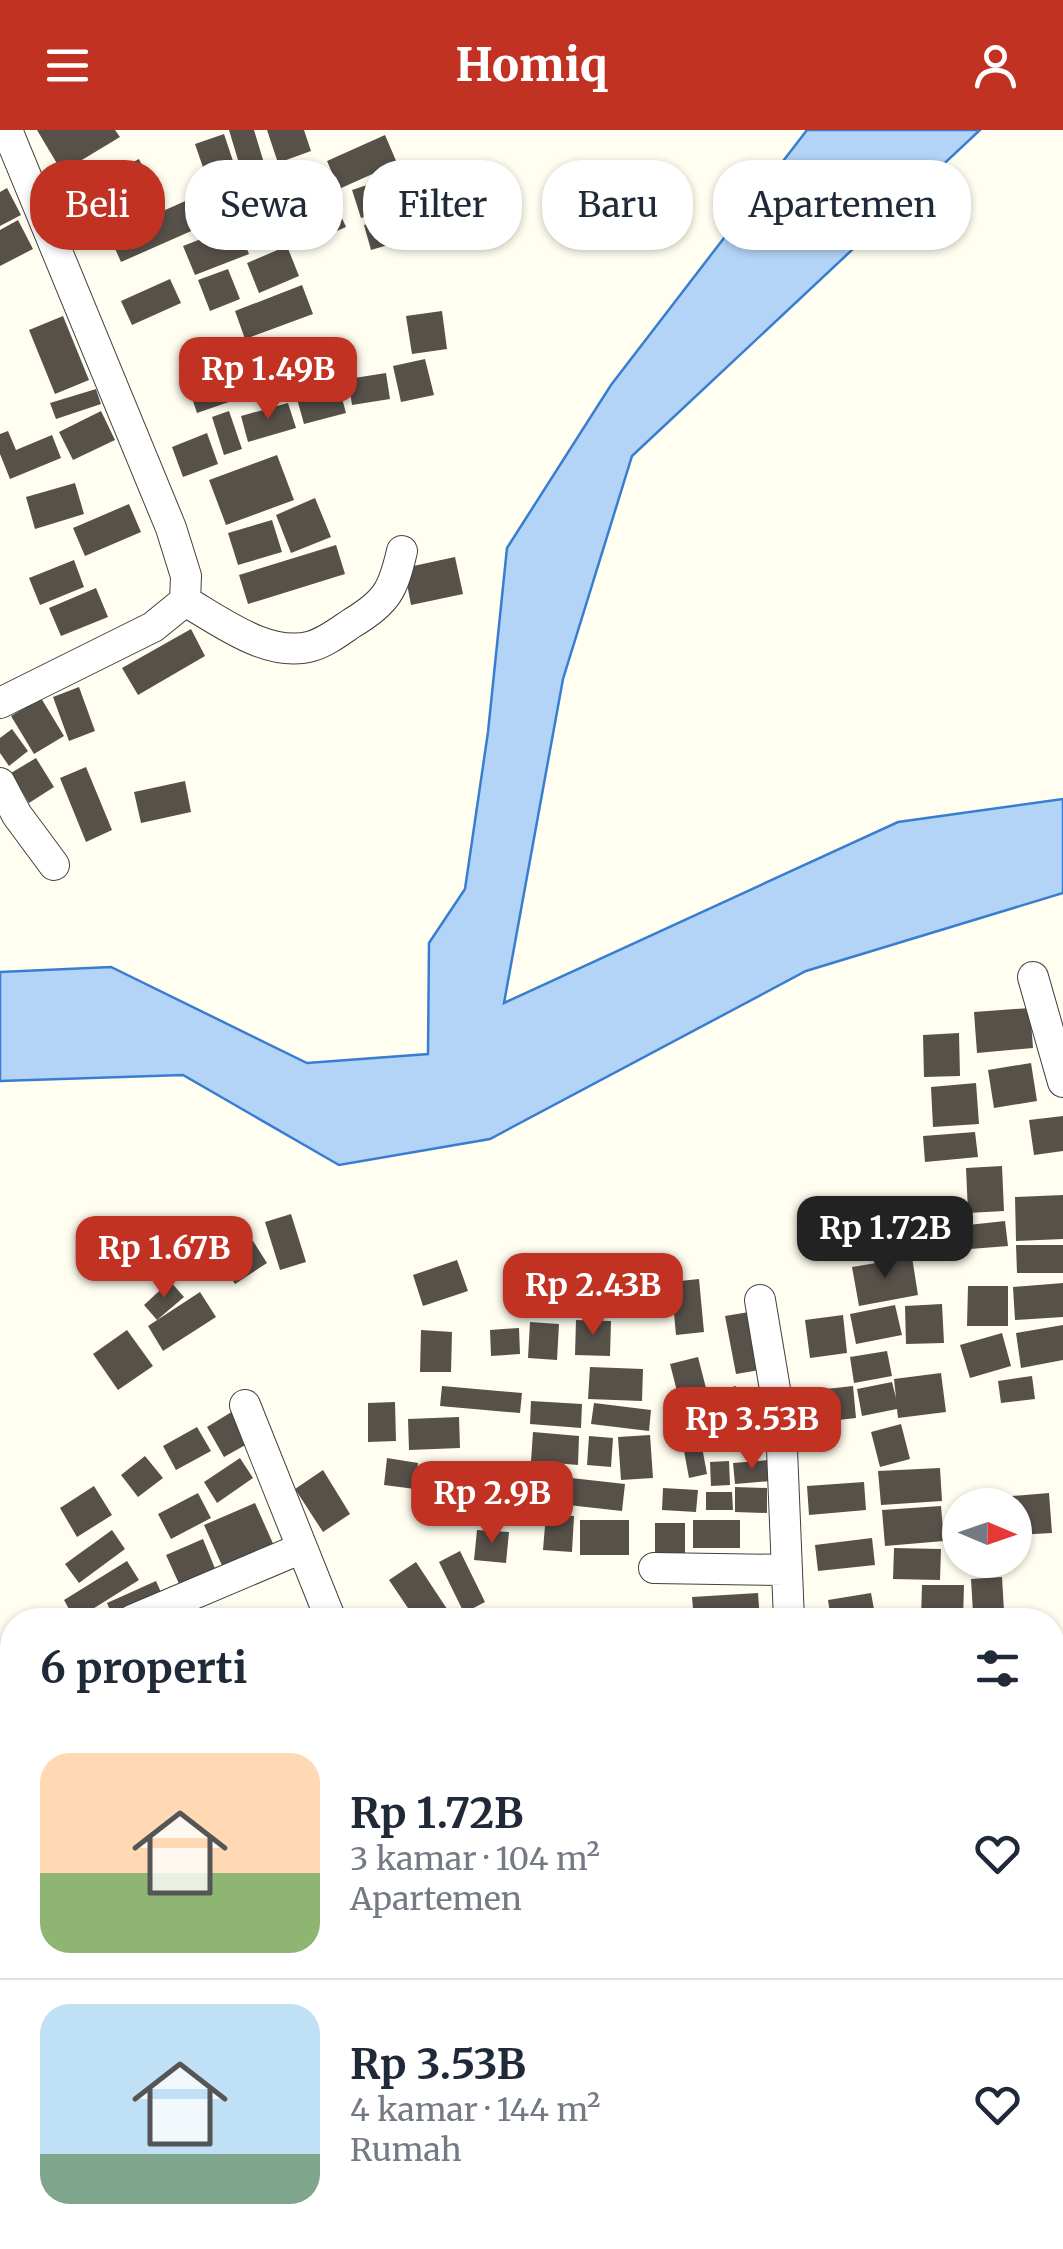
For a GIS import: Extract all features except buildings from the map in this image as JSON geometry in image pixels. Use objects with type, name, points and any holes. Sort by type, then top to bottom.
[{"type":"street","points":[[0,703],[153,626],[185,601],[186,576],[171,528],[7,130]]},
{"type":"street","points":[[185,601],[246,635],[286,650],[302,649],[317,645],[377,608],[396,578],[402,550]]},
{"type":"street","points":[[0,784],[17,815],[54,865]]},
{"type":"street","points":[[1033,977],[1063,1082]]},
{"type":"street","points":[[760,1300],[781,1425],[789,1608]]},
{"type":"street","points":[[245,1405],[326,1608]]},
{"type":"street","points":[[160,1608],[302,1548]]},
{"type":"street","points":[[654,1568],[787,1570]]},
{"type":"water","points":[[807,130],[980,130],[948,160],[784,160]]},
{"type":"water","points":[[715,250],[852,250],[632,456],[563,679],[504,1003],[898,822],[1063,799],[1063,893],[806,971],[490,1139],[339,1165],[183,1075],[0,1081],[0,972],[111,967],[307,1063],[428,1054],[429,943],[465,889],[488,732],[507,548],[611,385]]}]
